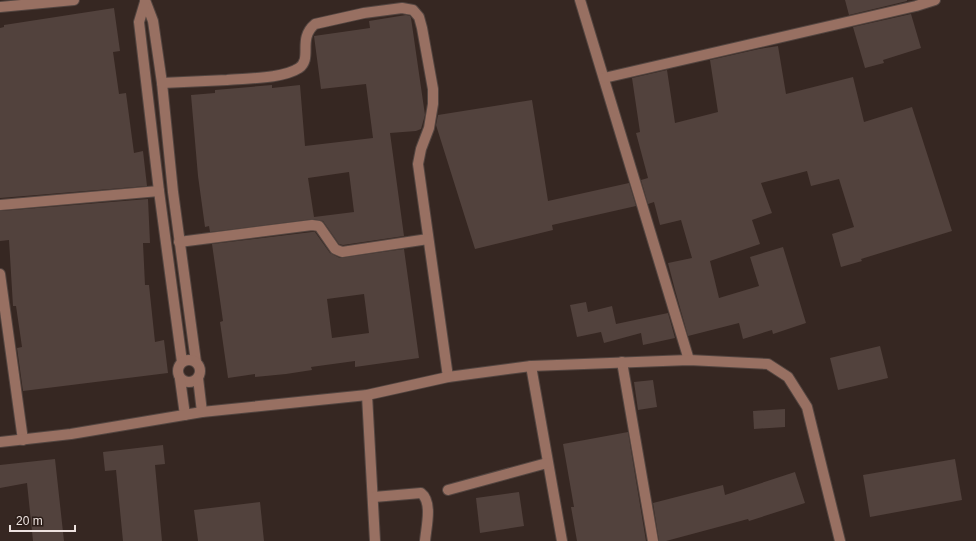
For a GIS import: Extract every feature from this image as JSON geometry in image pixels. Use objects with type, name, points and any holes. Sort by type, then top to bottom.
[{"type":"street","points":[[0,8],[74,0]]},
{"type":"street","points":[[580,0],[689,360]]},
{"type":"street","points":[[604,78],[908,8],[935,0]]},
{"type":"street","points":[[145,1],[153,21],[162,83],[179,242],[196,362],[200,368],[198,378],[202,412]]},
{"type":"street","points":[[145,1],[139,22],[159,191],[182,362],[178,372],[185,415]]},
{"type":"street","points":[[162,83],[264,77],[288,72],[299,68],[305,61],[306,37],[310,28],[315,24],[364,13],[402,8],[413,10],[419,17],[422,28],[432,89],[429,128],[421,149],[418,164],[448,377]]},
{"type":"street","points":[[0,205],[159,191]]},
{"type":"street","points":[[179,242],[312,225],[319,226],[335,249],[342,252],[428,239]]},
{"type":"street","points":[[0,274],[23,440]]},
{"type":"street","points":[[182,362],[189,360],[196,362]]},
{"type":"street","points":[[0,442],[71,434],[202,412],[367,395],[448,377],[531,366],[689,360],[768,364],[788,376],[807,407],[840,541]]},
{"type":"street","points":[[622,362],[653,541]]},
{"type":"street","points":[[531,366],[547,464],[562,541]]},
{"type":"street","points":[[180,379],[191,383],[198,378]]},
{"type":"street","points":[[367,395],[374,497],[375,541]]},
{"type":"street","points":[[448,490],[547,464]]},
{"type":"street","points":[[374,497],[421,493],[425,496],[428,504],[425,541]]},
{"type":"building","points":[[845,0],[907,0],[907,1],[849,15]]},
{"type":"building","points":[[114,8],[120,51],[113,52],[119,94],[126,93],[134,153],[143,151],[147,186],[0,198],[0,28],[4,27],[4,25]]},
{"type":"building","points":[[911,14],[921,48],[883,60],[884,63],[865,68],[853,27]]},
{"type":"building","points":[[406,15],[410,16],[411,18],[425,115],[421,129],[416,131],[390,133],[404,236],[343,245],[339,244],[323,221],[313,219],[210,232],[209,226],[205,227],[198,176],[191,95],[215,93],[215,90],[272,85],[272,88],[300,85],[305,146],[373,138],[366,84],[321,89],[314,36],[370,28],[369,21]],"holes":[[[349,172],[354,212],[314,217],[308,178]]]},
{"type":"building","points":[[778,46],[786,94],[853,77],[864,122],[912,107],[952,231],[861,259],[862,261],[841,267],[832,234],[854,227],[839,179],[811,186],[807,171],[761,183],[772,213],[752,220],[760,244],[710,261],[719,298],[759,286],[750,257],[783,247],[806,323],[773,334],[772,330],[743,339],[739,323],[688,336],[668,263],[692,258],[681,220],[660,225],[654,202],[648,204],[641,180],[648,178],[636,133],[640,132],[632,78],[667,70],[675,123],[718,112],[710,60]]},
{"type":"building","points":[[532,100],[548,201],[629,183],[636,206],[552,225],[553,230],[475,249],[436,125],[438,115]]},
{"type":"building","points":[[148,199],[150,243],[143,243],[145,285],[149,285],[155,342],[164,340],[168,373],[23,391],[17,348],[22,347],[16,306],[13,306],[9,240],[0,241],[0,211]]},
{"type":"building","points":[[315,232],[330,253],[340,258],[404,249],[419,358],[355,367],[355,361],[311,367],[312,370],[286,374],[255,377],[255,374],[228,378],[220,322],[223,321],[212,244]],"holes":[[[364,294],[369,333],[332,338],[327,299]]]},
{"type":"building","points":[[586,302],[588,312],[612,306],[616,324],[668,313],[675,338],[643,345],[641,333],[604,343],[601,332],[577,337],[570,305]]},
{"type":"building","points":[[880,346],[888,378],[838,390],[830,358]]},
{"type":"building","points":[[653,380],[657,407],[638,410],[634,382]]},
{"type":"building","points":[[785,409],[785,427],[754,429],[753,411]]},
{"type":"building","points":[[628,432],[646,541],[577,541],[571,507],[574,507],[563,444]]},
{"type":"building","points":[[163,445],[165,464],[155,465],[162,541],[123,541],[116,470],[105,471],[103,452]]},
{"type":"building","points":[[55,459],[64,541],[33,541],[27,483],[0,488],[0,465]]},
{"type":"building","points":[[955,459],[962,500],[870,517],[863,475]]},
{"type":"building","points":[[795,472],[805,503],[749,521],[748,519],[666,541],[659,541],[653,503],[723,485],[725,495]]},
{"type":"building","points":[[519,492],[524,526],[480,533],[476,498]]},
{"type":"building","points":[[260,502],[264,541],[198,541],[194,510]]}]
